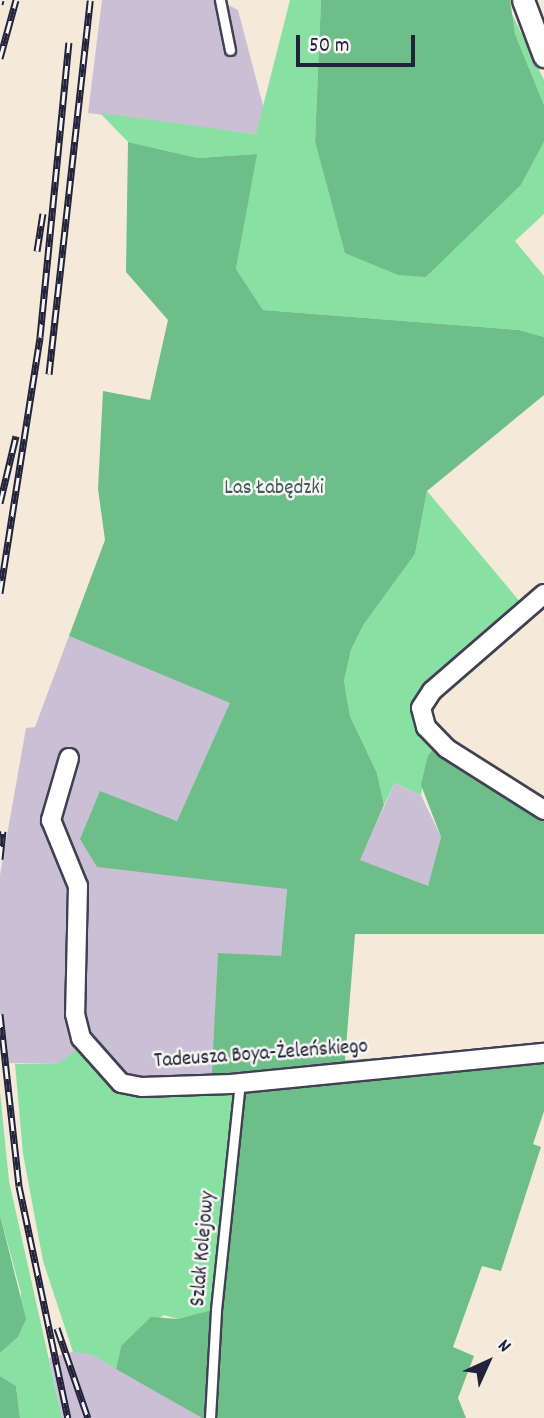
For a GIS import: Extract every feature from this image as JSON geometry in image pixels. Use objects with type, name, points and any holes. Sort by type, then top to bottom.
[{"type":"street","points":[[523,0],[544,56]]},
{"type":"street","points":[[544,594],[432,691],[421,708],[426,727],[446,748],[544,810]]},
{"type":"street","name":"Tadeusza Boya-Żeleńskiego","points":[[69,758],[51,820],[78,886],[74,977],[80,1038],[121,1083],[142,1087],[240,1083],[544,1053]]},
{"type":"lane","points":[[220,0],[229,50]]},
{"type":"lane","name":"Szlak Kolejowy","points":[[210,1418],[216,1310],[240,1083]]},
{"type":"shaded area","points":[[102,0],[218,0],[238,10],[264,109],[257,134],[88,113]]},
{"type":"shaded area","points":[[69,636],[231,703],[177,821],[101,792],[97,866],[287,888],[281,956],[211,1091],[57,1064],[5,1063],[0,1014],[0,875],[26,728],[35,727]]},
{"type":"shaded area","points":[[395,783],[421,795],[441,837],[428,887],[359,860]]},
{"type":"shaded area","points":[[79,1350],[91,1354],[202,1418],[62,1418],[49,1358]]},
{"type":"green space","points":[[290,0],[321,0],[315,141],[426,277],[521,185],[544,142],[544,214],[515,241],[544,276],[544,337],[519,330],[263,310],[236,269],[256,154],[198,158],[128,142],[100,113],[256,134]]},
{"type":"green space","points":[[321,0],[510,0],[515,34],[544,105],[544,142],[521,185],[426,277],[398,275],[345,253],[315,141]]},
{"type":"green space","points":[[511,12],[544,80],[544,105],[515,34]]},
{"type":"green space","name":"Las Łabędzki","points":[[128,142],[198,158],[257,154],[236,269],[263,310],[519,330],[544,337],[544,395],[427,491],[415,554],[364,624],[351,650],[344,681],[350,716],[377,773],[384,805],[360,860],[428,886],[441,837],[421,785],[428,755],[442,740],[544,807],[544,934],[355,934],[345,1060],[529,1049],[544,1060],[544,1111],[533,1144],[541,1147],[501,1271],[482,1266],[453,1347],[474,1356],[458,1398],[466,1418],[202,1418],[116,1369],[121,1346],[151,1317],[178,1319],[216,1309],[237,1091],[211,1091],[218,953],[281,956],[287,889],[97,867],[80,839],[100,791],[177,821],[230,703],[69,636],[105,540],[98,489],[103,391],[150,400],[168,320],[126,272]]},
{"type":"green space","points":[[427,491],[532,616],[434,703],[430,719],[442,739],[428,755],[421,795],[395,783],[384,805],[377,773],[350,716],[344,681],[351,650],[364,624],[415,554]]},
{"type":"green space","points":[[87,1043],[114,1078],[237,1090],[216,1310],[178,1319],[164,1315],[121,1346],[116,1369],[91,1354],[73,1352],[43,1261],[23,1154],[15,1064],[57,1064]]},
{"type":"green space","points":[[0,1092],[9,1181],[62,1418],[20,1418],[16,1386],[0,1376],[0,1353],[18,1337],[21,1293],[0,1215]]},
{"type":"green space","points":[[0,1215],[26,1319],[18,1337],[0,1353]]},
{"type":"green space","points":[[0,1376],[16,1386],[20,1418],[0,1418]]},
{"type":"railway","points":[[0,4],[1,0]]},
{"type":"railway","points":[[0,58],[16,0]]},
{"type":"railway","points":[[49,374],[90,0]]},
{"type":"railway","points":[[0,593],[40,337],[69,42]]},
{"type":"railway","points":[[37,251],[43,213]]},
{"type":"railway","points":[[0,503],[16,436]]},
{"type":"railway","points":[[0,859],[3,831]]},
{"type":"railway","points":[[0,1014],[19,1186],[68,1418]]},
{"type":"railway","points":[[57,1328],[88,1418]]}]
